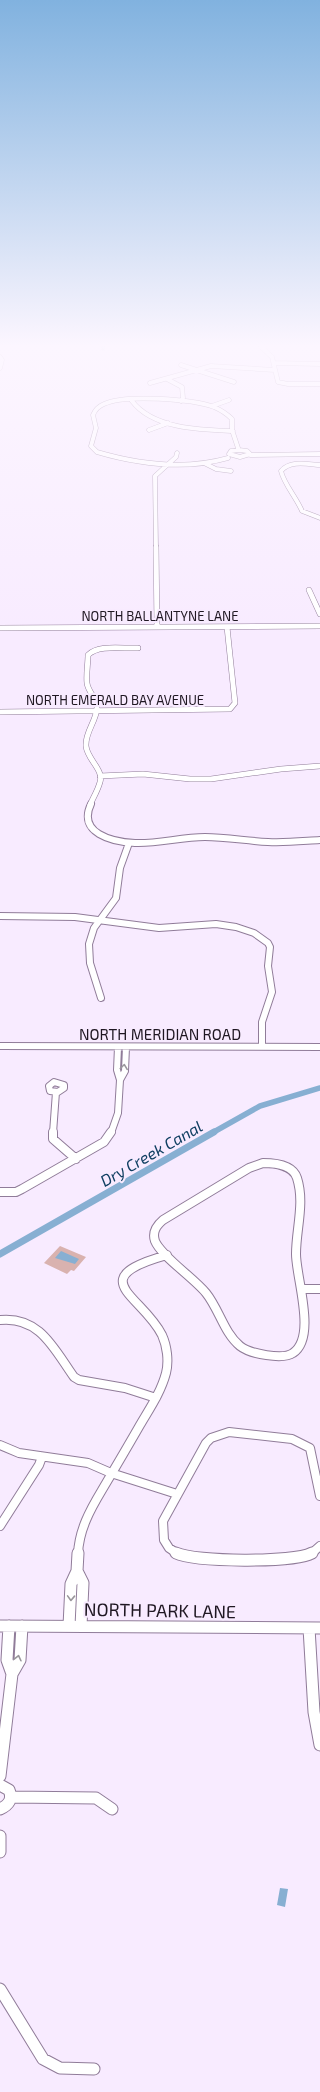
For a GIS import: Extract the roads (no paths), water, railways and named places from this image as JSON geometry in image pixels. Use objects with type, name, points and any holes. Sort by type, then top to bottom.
[{"type":"street","points":[[92,445],[97,452],[184,466],[206,464],[229,457],[250,454],[320,453]]},
{"type":"street","points":[[237,445],[238,449]]},
{"type":"street","points":[[229,457],[229,452],[238,449],[250,454]]},
{"type":"street","points":[[157,627],[155,476],[176,457],[177,453]]},
{"type":"street","points":[[206,464],[216,469],[231,471]]},
{"type":"street","points":[[320,464],[286,466],[281,471],[283,479],[295,495],[298,506],[309,515],[320,518]]},
{"type":"street","points":[[309,590],[320,614]]},
{"type":"street","name":"NORTH BALLANTYNE LANE","points":[[0,628],[320,626]]},
{"type":"street","name":"NORTH EMERALD BAY AVENUE","points":[[0,712],[230,708],[235,704],[227,627]]},
{"type":"street","points":[[138,648],[98,649],[90,652],[88,655],[87,684],[96,701],[96,711],[85,741],[87,753],[100,776],[100,785],[87,812],[88,822],[93,830],[102,836],[129,843],[204,838],[270,842],[320,840]]},
{"type":"street","points":[[100,776],[143,774],[190,779],[211,779],[281,769],[320,766]]},
{"type":"street","points":[[101,998],[96,990],[96,979],[90,963],[88,950],[91,936],[99,920],[116,898],[120,868],[129,843]]},
{"type":"street","points":[[0,916],[68,917],[159,928],[202,924],[223,925],[243,929],[259,936],[268,943],[270,947],[268,966],[272,992],[262,1022],[262,1047]]},
{"type":"street","name":"NORTH MERIDIAN ROAD","points":[[0,1046],[320,1047]]},
{"type":"street","points":[[0,1192],[22,1189],[104,1142],[114,1130],[119,1118],[120,1080],[117,1070],[118,1047]]},
{"type":"street","points":[[120,1080],[125,1071],[126,1047]]},
{"type":"street","points":[[56,1092],[53,1139],[76,1159]]},
{"type":"street","points":[[263,1163],[285,1166],[297,1178],[300,1215],[296,1258],[307,1300],[310,1335],[308,1345],[300,1353],[286,1357],[259,1354],[241,1347],[234,1340],[221,1314],[210,1298],[167,1255],[158,1246],[153,1238],[154,1230],[157,1225],[249,1168],[263,1163]]},
{"type":"street","points":[[69,1626],[71,1584],[77,1570],[78,1545],[87,1515],[156,1398],[165,1379],[168,1351],[158,1325],[125,1289],[124,1280],[127,1272],[134,1267],[167,1255]]},
{"type":"street","points":[[304,1289],[320,1289]]},
{"type":"street","points":[[0,1320],[12,1318],[27,1321],[37,1328],[60,1361],[74,1377],[79,1380],[125,1388],[156,1398]]},
{"type":"street","points":[[319,1548],[311,1554],[291,1558],[189,1557],[172,1549],[165,1543],[162,1532],[163,1521],[206,1443],[218,1435],[229,1432],[292,1439],[310,1448],[313,1456],[320,1496]]},
{"type":"street","points":[[0,1445],[18,1453],[88,1463],[111,1473],[177,1494]]},
{"type":"street","points":[[0,1526],[38,1466],[42,1456]]},
{"type":"street","points":[[77,1570],[83,1583],[81,1626]]},
{"type":"street","points":[[0,1776],[10,1702],[12,1674],[7,1660],[5,1626]]},
{"type":"street","name":"NORTH PARK LANE","points":[[5,1626],[320,1628]]},
{"type":"street","points":[[12,1674],[20,1660],[22,1626]]},
{"type":"street","points":[[309,1628],[315,1719],[320,1745]]},
{"type":"street","points":[[0,1785],[10,1790],[12,1797],[9,1804],[0,1809]]},
{"type":"street","points":[[12,1797],[96,1798],[112,1809]]},
{"type":"street","points":[[0,1836],[0,1852]]},
{"type":"street","points":[[0,1989],[43,2059],[60,2068],[94,2069]]},
{"type":"water","points":[[61,1251],[79,1259],[75,1264],[55,1258]]},
{"type":"water","points":[[280,1888],[288,1889],[285,1907],[277,1905]]},
{"type":"waterway","name":"Dry Creek Canal","points":[[212,1133],[260,1106],[320,1088]]},
{"type":"waterway","name":"Dry Creek Canal","points":[[0,1254],[214,1132]]}]
